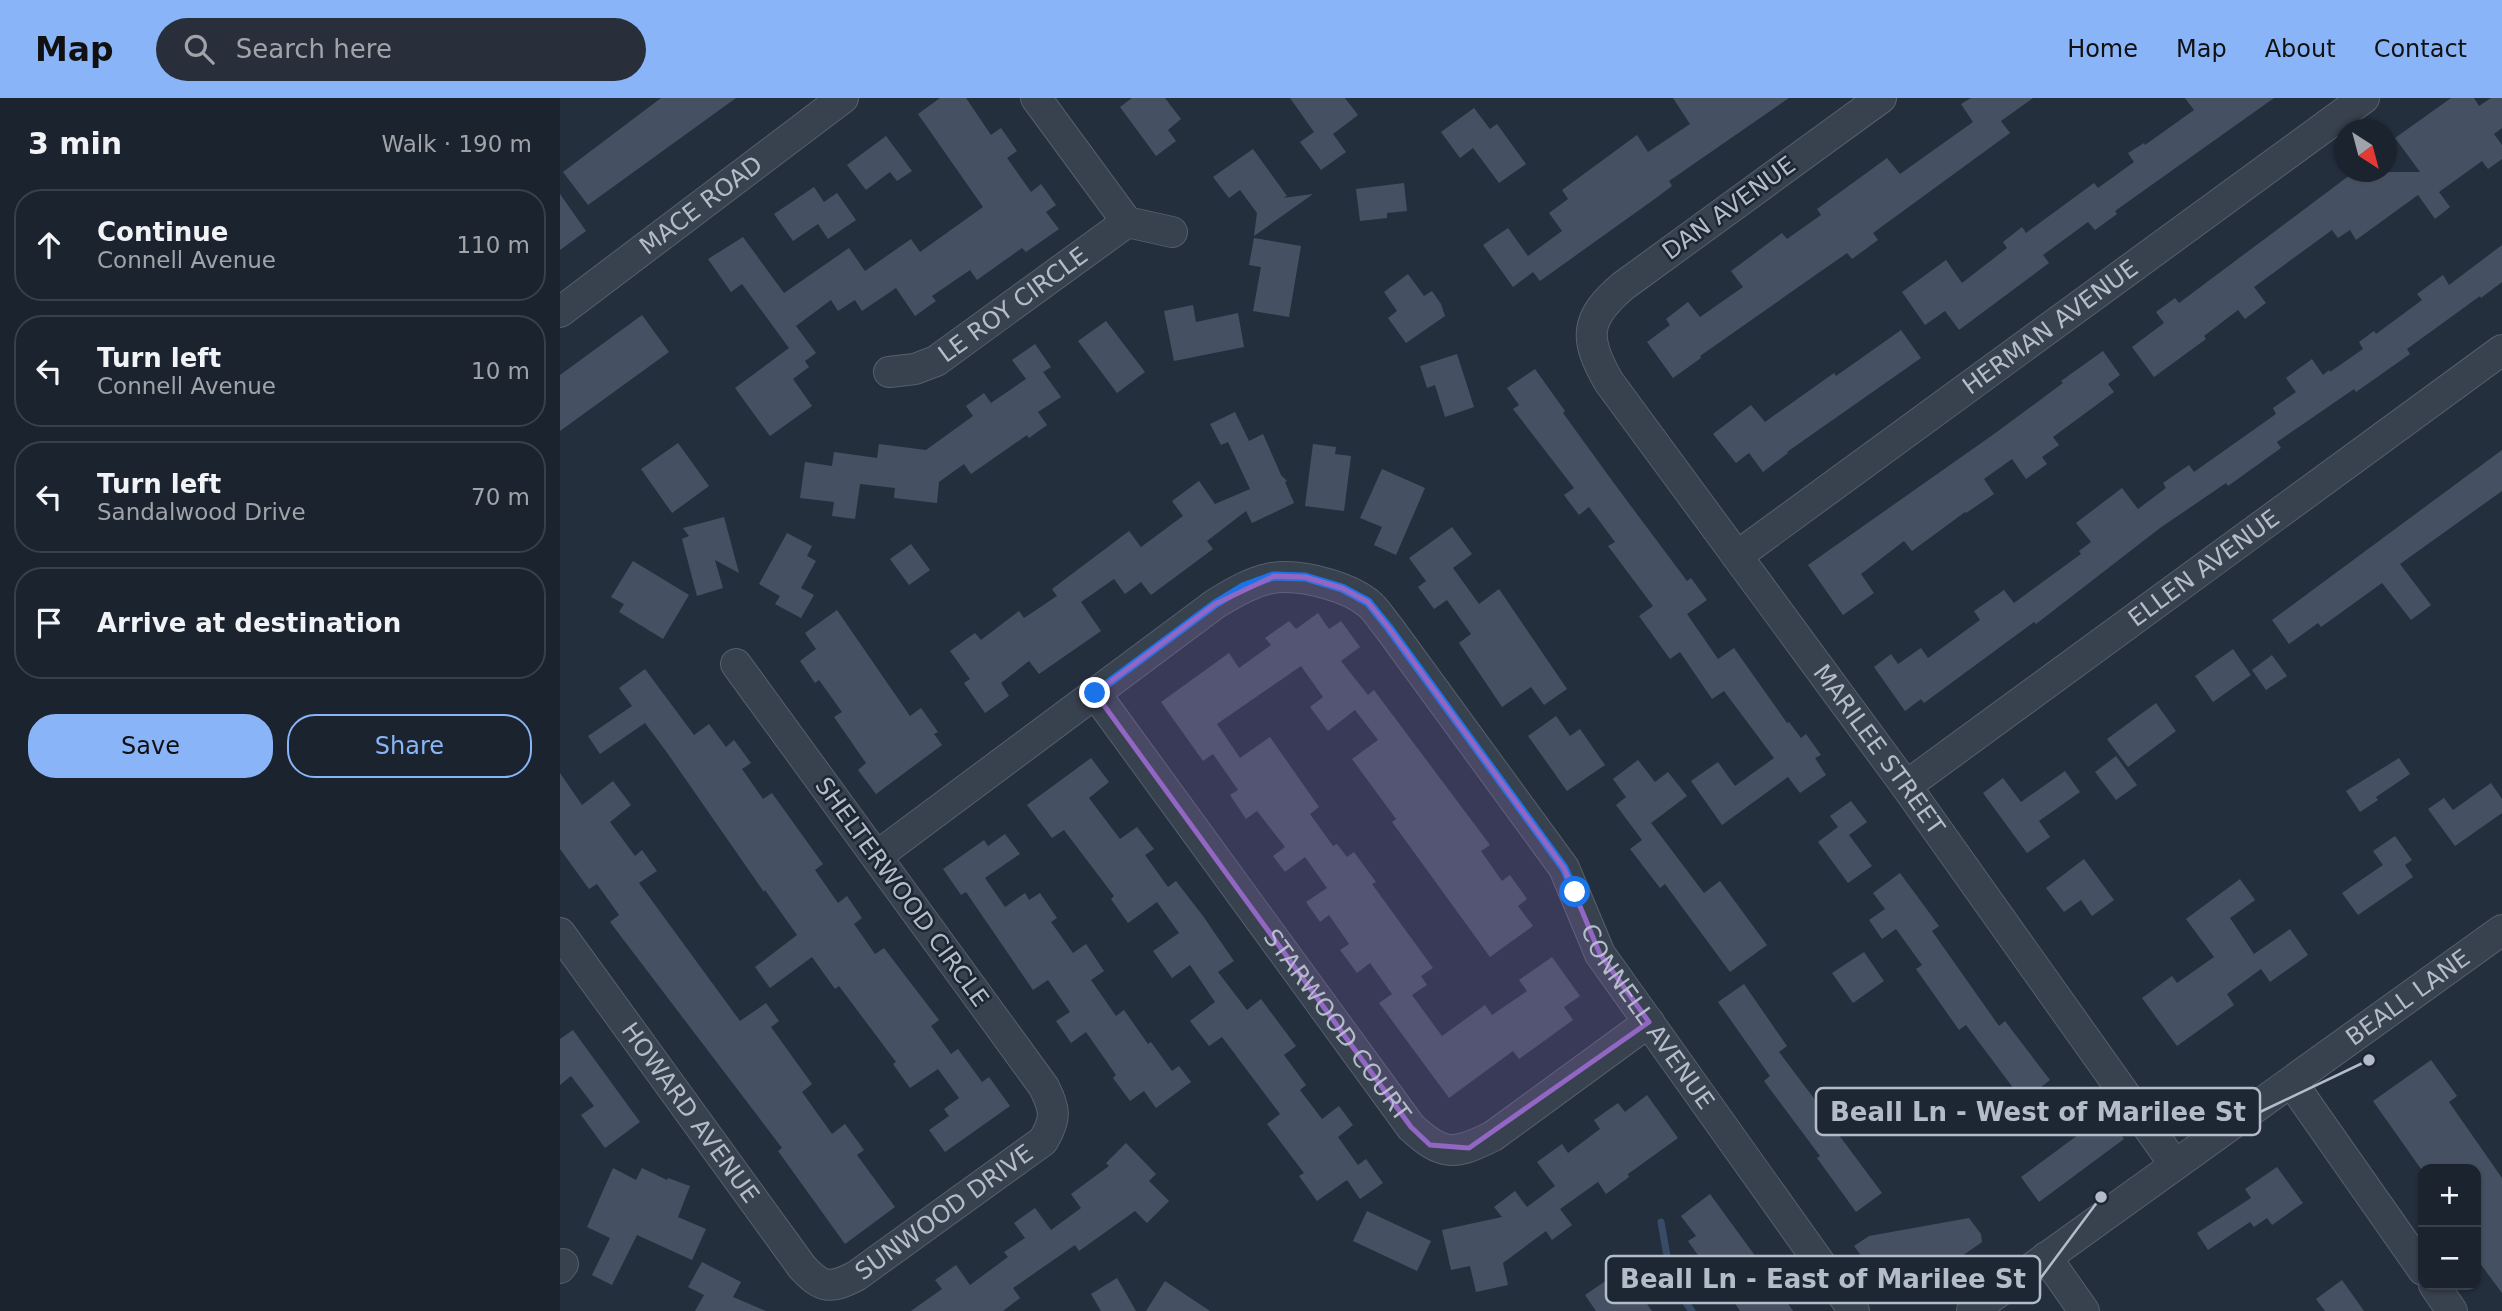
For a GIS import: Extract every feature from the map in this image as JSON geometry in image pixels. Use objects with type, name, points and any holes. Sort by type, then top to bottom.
[{"type":"street","name":"MACE ROAD","points":[[560,312],[842,98]]},
{"type":"street","points":[[1035,98],[1127,222],[1172,232]]},
{"type":"street","name":"HERMAN AVENUE","points":[[1737,556],[2364,98]]},
{"type":"street","name":"DAN AVENUE","points":[[1590,330],[1603,303],[1623,286],[1872,101]]},
{"type":"street","name":"LE ROY CIRCLE","points":[[889,372],[915,369],[936,361],[1127,222]]},
{"type":"street","name":"MARILEE STREET","points":[[1590,330],[1596,359],[1609,382],[1906,786],[2175,1165]]},
{"type":"street","name":"ELLEN AVENUE","points":[[1906,786],[2502,350]]},
{"type":"street","name":"CONNELL AVENUE","points":[[877,856],[1215,604],[1243,587],[1273,576],[1305,577],[1342,588],[1368,602],[1389,628],[1564,868],[1600,954],[1854,1311]]},
{"type":"street","name":"SHELTERWOOD CIRCLE","points":[[736,664],[1044,1087],[1053,1106],[1053,1125]]},
{"type":"street","name":"STARWOOD COURT","points":[[1095,693],[1411,1127],[1430,1144],[1449,1151],[1469,1148],[1493,1136],[1649,1022]]},
{"type":"street","name":"BEALL LANE","points":[[1972,1311],[2502,930]]},
{"type":"street","name":"HOWARD AVENUE","points":[[560,933],[802,1267],[814,1280],[827,1286]]},
{"type":"street","points":[[2292,1083],[2418,1263]]},
{"type":"street","name":"SUNWOOD DRIVE","points":[[827,1286],[841,1284],[856,1276],[1029,1153],[1043,1141],[1053,1125]]},
{"type":"street","points":[[2046,1257],[2084,1311]]},
{"type":"street","points":[[2437,1290],[2452,1311]]},
{"type":"highlighted area","points":[[1274,576],[1305,577],[1342,588],[1368,602],[1564,868],[1600,954],[1649,1022],[1469,1148],[1430,1145],[1411,1127],[1095,693],[1215,604]]},
{"type":"building","points":[[661,98],[736,98],[588,205],[563,172]]},
{"type":"building","points":[[940,98],[966,98],[991,135],[1001,128],[1017,151],[1007,158],[1031,192],[1041,184],[1056,205],[1046,212],[1059,229],[1026,252],[1022,248],[977,280],[970,270],[932,296],[936,301],[915,316],[896,288],[862,311],[855,300],[838,311],[831,300],[796,326],[816,353],[805,361],[809,367],[793,379],[812,406],[770,436],[735,388],[789,348],[742,284],[731,292],[708,259],[743,237],[784,293],[849,248],[865,271],[911,239],[920,252],[983,207],[918,114]]},
{"type":"building","points":[[1132,98],[1165,98],[1181,119],[1168,130],[1176,141],[1156,156],[1120,107]]},
{"type":"building","points":[[1290,98],[1345,98],[1358,115],[1333,134],[1346,152],[1321,170],[1300,142],[1314,132]]},
{"type":"building","points":[[1673,98],[1789,98],[1669,181],[1672,186],[1540,281],[1533,272],[1513,287],[1483,245],[1508,228],[1528,256],[1562,231],[1549,213],[1568,199],[1562,190],[1637,135],[1648,152],[1690,124]]},
{"type":"building","points":[[1971,98],[2033,98],[2001,121],[2010,133],[1873,233],[1878,240],[1852,259],[1847,253],[1700,356],[1701,358],[1673,378],[1647,342],[1670,325],[1666,319],[1688,302],[1700,317],[1743,287],[1731,271],[1782,233],[1787,239],[1821,215],[1817,209],[1887,158],[1900,174],[1973,122],[1961,104]]},
{"type":"building","points":[[2185,98],[2274,98],[2115,211],[2117,214],[2095,230],[2088,222],[2043,255],[2049,263],[1959,330],[1945,311],[1925,325],[1902,292],[1946,260],[1962,283],[2007,248],[2003,242],[2022,227],[2026,233],[2094,183],[2098,188],[2134,162],[2128,153],[2144,143],[2145,145],[2194,110]]},
{"type":"building","points":[[2451,98],[2474,98],[2479,106],[2491,98],[2502,98],[2502,128],[2494,134],[2502,145],[2502,159],[2488,169],[2482,161],[2439,192],[2450,207],[2435,219],[2418,195],[2356,240],[2350,230],[2338,238],[2332,230],[2254,287],[2266,303],[2245,319],[2238,310],[2204,336],[2206,339],[2154,377],[2132,347],[2164,323],[2156,312],[2175,298],[2179,303],[2341,182],[2397,182],[2397,172],[2420,172],[2397,141],[2397,137]]},
{"type":"building","points":[[1474,108],[1490,129],[1497,124],[1526,164],[1499,183],[1473,148],[1460,158],[1441,132]]},
{"type":"building","points":[[886,136],[912,171],[897,181],[890,172],[866,190],[847,165]]},
{"type":"building","points":[[1253,149],[1287,196],[1283,198],[1313,194],[1254,236],[1257,213],[1240,190],[1229,198],[1213,177]]},
{"type":"building","points":[[1404,183],[1407,211],[1387,213],[1387,218],[1360,221],[1356,189]]},
{"type":"building","points":[[814,187],[824,202],[837,193],[856,220],[828,239],[818,224],[793,241],[774,214]]},
{"type":"building","points":[[560,194],[586,231],[560,250]]},
{"type":"building","points":[[1254,238],[1301,246],[1289,317],[1253,311],[1261,267],[1249,265]]},
{"type":"building","points":[[2502,245],[2502,282],[2407,349],[2410,354],[2277,442],[2281,448],[2228,486],[2226,483],[2160,528],[2036,624],[2034,622],[1924,703],[1921,699],[1905,711],[1874,667],[1891,654],[1898,664],[1921,648],[1928,658],[1980,620],[1974,611],[2004,590],[2014,603],[2081,554],[2079,551],[2091,542],[2076,523],[2122,488],[2138,509],[2166,488],[2163,483],[2189,465],[2194,472],[2276,414],[2273,408],[2296,392],[2286,378],[2312,359],[2323,375],[2329,370],[2330,372],[2363,349],[2359,342],[2374,331],[2376,334],[2422,300],[2417,294],[2443,275],[2449,285]]},
{"type":"building","points":[[1408,274],[1424,296],[1432,291],[1445,316],[1406,343],[1388,318],[1397,311],[1384,292]]},
{"type":"building","points":[[1193,305],[1196,322],[1238,313],[1244,347],[1174,361],[1164,311]]},
{"type":"building","points":[[642,315],[669,352],[560,431],[560,375]]},
{"type":"building","points":[[1106,321],[1145,372],[1117,393],[1078,341]]},
{"type":"building","points":[[1901,330],[1921,358],[1787,452],[1763,472],[1749,453],[1736,463],[1713,434],[1751,405],[1765,422]]},
{"type":"building","points":[[1035,344],[1051,367],[1043,372],[1061,397],[1038,412],[1047,425],[1029,438],[1027,435],[971,474],[964,464],[939,482],[937,503],[894,498],[895,488],[860,484],[855,519],[832,516],[834,502],[800,498],[805,462],[832,466],[834,452],[877,458],[879,444],[926,450],[973,416],[966,406],[984,393],[991,403],[1026,379],[1012,360]]},
{"type":"building","points":[[2103,351],[2120,375],[2108,384],[2114,392],[2053,437],[2059,445],[2042,457],[2047,464],[2026,479],[2012,459],[1984,479],[1994,494],[1912,551],[1904,541],[1861,574],[1874,593],[1843,615],[1808,565],[1994,434]]},
{"type":"building","points":[[1457,354],[1474,407],[1445,417],[1435,385],[1427,388],[1420,366]]},
{"type":"building","points":[[1535,369],[1616,486],[1687,581],[1691,578],[1707,600],[1687,614],[1718,659],[1734,648],[1787,723],[1789,722],[1801,738],[1806,734],[1821,755],[1815,758],[1826,775],[1800,793],[1788,777],[1722,825],[1691,781],[1718,762],[1735,786],[1774,758],[1724,691],[1712,699],[1680,652],[1670,659],[1639,616],[1653,606],[1608,546],[1615,542],[1589,507],[1579,515],[1564,495],[1574,488],[1513,409],[1519,405],[1507,388]]},
{"type":"building","points":[[1235,412],[1249,441],[1263,434],[1281,475],[1287,481],[1285,482],[1294,503],[1252,523],[1246,511],[1207,541],[1213,549],[1151,595],[1141,582],[1125,594],[1114,579],[1081,602],[1101,631],[1039,674],[1029,661],[1001,683],[1009,696],[985,713],[964,683],[970,679],[950,651],[975,633],[981,640],[1019,611],[1024,618],[1057,596],[1052,589],[1129,531],[1141,547],[1183,516],[1172,501],[1199,481],[1215,504],[1250,489],[1228,442],[1221,445],[1210,424]]},
{"type":"building","points":[[678,443],[709,486],[672,513],[641,469]]},
{"type":"building","points":[[1313,444],[1336,447],[1335,454],[1351,456],[1344,511],[1305,506]]},
{"type":"building","points":[[2502,450],[2502,491],[2400,564],[2431,605],[2411,620],[2382,583],[2321,627],[2318,623],[2289,644],[2272,620]]},
{"type":"building","points":[[1382,469],[1425,488],[1396,555],[1374,545],[1382,527],[1360,518]]},
{"type":"building","points":[[724,517],[739,573],[715,560],[723,588],[697,596],[682,539],[689,536],[683,528]]},
{"type":"building","points":[[1452,527],[1472,554],[1453,568],[1479,604],[1499,589],[1567,689],[1544,705],[1531,687],[1502,707],[1459,643],[1471,634],[1447,600],[1434,609],[1418,587],[1426,581],[1409,558]]},
{"type":"building","points":[[787,533],[812,546],[807,556],[816,561],[801,588],[814,595],[801,618],[775,604],[780,596],[759,584]]},
{"type":"building","points":[[911,544],[930,570],[909,585],[890,559]]},
{"type":"building","points":[[633,561],[689,595],[663,639],[619,612],[624,604],[611,597]]},
{"type":"building","points":[[837,610],[910,716],[921,708],[938,732],[934,734],[942,745],[876,794],[858,770],[866,763],[834,717],[842,712],[819,680],[815,683],[800,661],[816,649],[805,633]]},
{"type":"building","points":[[1318,613],[1329,629],[1341,621],[1360,647],[1341,661],[1368,695],[1374,690],[1490,845],[1481,851],[1502,881],[1510,875],[1527,899],[1518,906],[1533,926],[1490,957],[1392,822],[1396,819],[1352,759],[1378,740],[1355,710],[1328,731],[1310,707],[1323,697],[1301,666],[1217,724],[1240,758],[1270,737],[1319,807],[1310,814],[1333,846],[1337,844],[1347,857],[1354,852],[1376,882],[1372,884],[1433,968],[1421,976],[1427,985],[1412,995],[1442,1036],[1485,1005],[1492,1015],[1527,991],[1519,980],[1552,957],[1580,996],[1564,1007],[1573,1020],[1519,1059],[1513,1051],[1449,1098],[1379,1003],[1392,994],[1370,963],[1357,973],[1340,950],[1349,944],[1329,915],[1320,922],[1306,902],[1327,888],[1305,857],[1285,872],[1273,856],[1285,847],[1257,811],[1246,819],[1230,795],[1238,790],[1213,754],[1203,761],[1161,702],[1229,653],[1239,668],[1271,645],[1265,638],[1289,621],[1296,629]]},
{"type":"building","points":[[2233,649],[2251,675],[2213,702],[2195,676]]},
{"type":"building","points":[[2272,655],[2287,676],[2266,690],[2252,670]]},
{"type":"building","points":[[645,669],[694,735],[709,724],[726,747],[734,740],[751,763],[742,769],[763,799],[772,793],[823,864],[815,870],[838,903],[847,896],[862,918],[854,924],[875,954],[884,948],[939,1020],[931,1026],[951,1054],[958,1049],[982,1082],[989,1077],[1010,1106],[945,1152],[929,1130],[949,1116],[944,1109],[959,1098],[938,1069],[910,1088],[893,1064],[896,1062],[839,986],[835,989],[812,957],[770,988],[755,967],[797,935],[668,754],[645,723],[600,754],[588,736],[632,706],[619,688]]},
{"type":"building","points":[[2156,703],[2176,731],[2128,767],[2107,739]]},
{"type":"building","points":[[1556,716],[1570,736],[1580,729],[1605,765],[1567,791],[1528,736]]},
{"type":"building","points":[[2116,756],[2137,785],[2116,800],[2095,772]]},
{"type":"building","points":[[1091,758],[1109,782],[1089,798],[1120,839],[1137,827],[1154,849],[1145,855],[1168,887],[1176,881],[1203,916],[1234,961],[1218,972],[1247,1010],[1261,999],[1296,1046],[1284,1055],[1306,1085],[1300,1090],[1322,1119],[1339,1106],[1353,1125],[1338,1137],[1358,1165],[1366,1159],[1383,1183],[1360,1199],[1347,1180],[1317,1201],[1299,1176],[1304,1173],[1267,1124],[1280,1114],[1222,1037],[1209,1046],[1190,1021],[1215,1002],[1190,965],[1172,978],[1153,951],[1179,933],[1157,902],[1128,923],[1111,899],[1114,896],[1064,830],[1052,838],[1027,805]]},
{"type":"building","points":[[2399,758],[2410,774],[2376,797],[2378,800],[2360,812],[2346,791]]},
{"type":"building","points":[[1638,760],[1655,782],[1668,772],[1687,796],[1651,823],[1704,893],[1720,881],[1767,945],[1730,972],[1665,884],[1660,888],[1630,849],[1642,840],[1616,805],[1626,797],[1613,779]]},
{"type":"building","points":[[2065,771],[2080,792],[2039,821],[2050,837],[2027,853],[1983,793],[2003,778],[2021,802]]},
{"type":"building","points":[[560,773],[582,805],[613,781],[631,805],[610,822],[635,856],[642,850],[657,871],[639,883],[740,1021],[766,1003],[779,1021],[771,1027],[812,1084],[802,1092],[832,1134],[845,1124],[864,1150],[857,1155],[895,1207],[845,1244],[778,1151],[782,1148],[610,922],[619,915],[597,884],[589,889],[560,849]]},
{"type":"building","points":[[2491,783],[2502,799],[2502,813],[2455,846],[2428,809],[2444,798],[2453,810]]},
{"type":"building","points":[[1851,801],[1867,822],[1849,835],[1872,866],[1848,883],[1818,842],[1838,827],[1830,816]]},
{"type":"building","points":[[1005,834],[1020,854],[985,878],[1005,907],[1025,893],[1029,900],[1040,893],[1057,918],[1051,922],[1073,953],[1086,944],[1104,971],[1091,980],[1116,1016],[1124,1010],[1148,1044],[1151,1042],[1172,1071],[1179,1066],[1191,1082],[1156,1108],[1144,1091],[1130,1101],[1113,1078],[1116,1075],[1086,1032],[1071,1043],[1056,1021],[1070,1012],[1048,980],[1033,990],[966,892],[961,895],[943,869],[984,840],[988,846]]},
{"type":"building","points":[[2395,836],[2412,860],[2405,865],[2413,877],[2358,915],[2342,893],[2383,865],[2373,851]]},
{"type":"building","points":[[2084,859],[2114,900],[2092,916],[2081,900],[2064,912],[2046,888]]},
{"type":"building","points":[[1900,873],[1939,926],[1932,931],[1999,1026],[2005,1021],[2050,1080],[2023,1101],[1966,1025],[1959,1030],[1916,969],[1922,965],[1896,929],[1882,939],[1869,920],[1885,909],[1873,893]]},
{"type":"building","points":[[2240,879],[2255,900],[2230,918],[2254,954],[2290,929],[2308,955],[2270,982],[2261,969],[2227,994],[2234,1005],[2177,1046],[2142,998],[2172,976],[2177,983],[2214,957],[2186,919]]},
{"type":"building","points":[[1864,952],[1884,981],[1853,1003],[1832,973]]},
{"type":"building","points":[[1744,984],[1787,1046],[1779,1052],[1816,1101],[1825,1094],[1841,1115],[1830,1123],[1882,1193],[1856,1212],[1817,1158],[1820,1156],[1764,1081],[1770,1076],[1718,1002]]},
{"type":"building","points":[[573,1030],[640,1122],[605,1148],[581,1115],[594,1106],[571,1076],[560,1085],[560,1039]]},
{"type":"building","points":[[2431,1060],[2457,1096],[2449,1102],[2502,1178],[2502,1293],[2481,1265],[2481,1164],[2418,1165],[2373,1101]]},
{"type":"building","points":[[1647,1095],[1678,1138],[1628,1174],[1629,1177],[1606,1194],[1598,1182],[1560,1209],[1572,1225],[1552,1240],[1546,1231],[1503,1263],[1508,1285],[1476,1292],[1470,1266],[1451,1270],[1442,1230],[1502,1217],[1494,1207],[1515,1191],[1527,1207],[1555,1186],[1537,1162],[1562,1144],[1568,1153],[1600,1129],[1594,1120],[1618,1103],[1625,1112]]},
{"type":"building","points":[[2099,1105],[2124,1139],[2039,1202],[2021,1177],[2086,1129],[2080,1120]]},
{"type":"building","points":[[1126,1143],[1156,1174],[1149,1181],[1169,1201],[1147,1223],[1135,1211],[1079,1251],[1075,1245],[1013,1288],[1020,1298],[1003,1311],[911,1311],[942,1289],[935,1280],[956,1265],[970,1285],[1008,1257],[1004,1252],[1025,1238],[1014,1223],[1035,1208],[1051,1230],[1081,1208],[1071,1194],[1109,1166],[1106,1163]]},
{"type":"building","points":[[2277,1167],[2303,1203],[2272,1225],[2267,1218],[2254,1227],[2250,1222],[2208,1250],[2197,1233],[2251,1198],[2245,1189]]},
{"type":"building","points":[[613,1168],[636,1180],[642,1168],[667,1180],[668,1178],[690,1186],[678,1217],[706,1229],[692,1260],[637,1235],[612,1285],[592,1275],[610,1238],[587,1227]]},
{"type":"building","points":[[1710,1194],[1793,1311],[1740,1311],[1703,1256],[1700,1258],[1688,1241],[1696,1236],[1681,1216]]},
{"type":"building","points":[[1367,1211],[1431,1241],[1417,1271],[1353,1241]]},
{"type":"building","points":[[1969,1218],[1981,1234],[1982,1242],[1962,1256],[1883,1269],[1875,1275],[1854,1246],[1869,1236]]},
{"type":"building","points":[[702,1262],[741,1282],[733,1297],[766,1311],[695,1311],[704,1295],[688,1287]]},
{"type":"building","points":[[1628,1277],[1652,1311],[1596,1311],[1585,1295],[1607,1280],[1612,1288]]},
{"type":"building","points":[[1117,1278],[1136,1311],[1101,1311],[1091,1294]]},
{"type":"building","points":[[2342,1280],[2364,1311],[2325,1311],[2316,1299]]},
{"type":"building","points":[[1165,1281],[1210,1311],[1146,1311]]},
{"type":"waterway","points":[[1661,1222],[1672,1284],[1692,1311]]},
{"type":"place","name":"Beall Ln - West of Marilee St","points":[[2369,1060]]},
{"type":"place","name":"Beall Ln - East of Marilee St","points":[[2101,1197]]},
{"type":"route","points":[[1095,693],[1215,604],[1243,587],[1273,576],[1305,577],[1342,588],[1368,602],[1389,628],[1564,868],[1575,892]]}]
